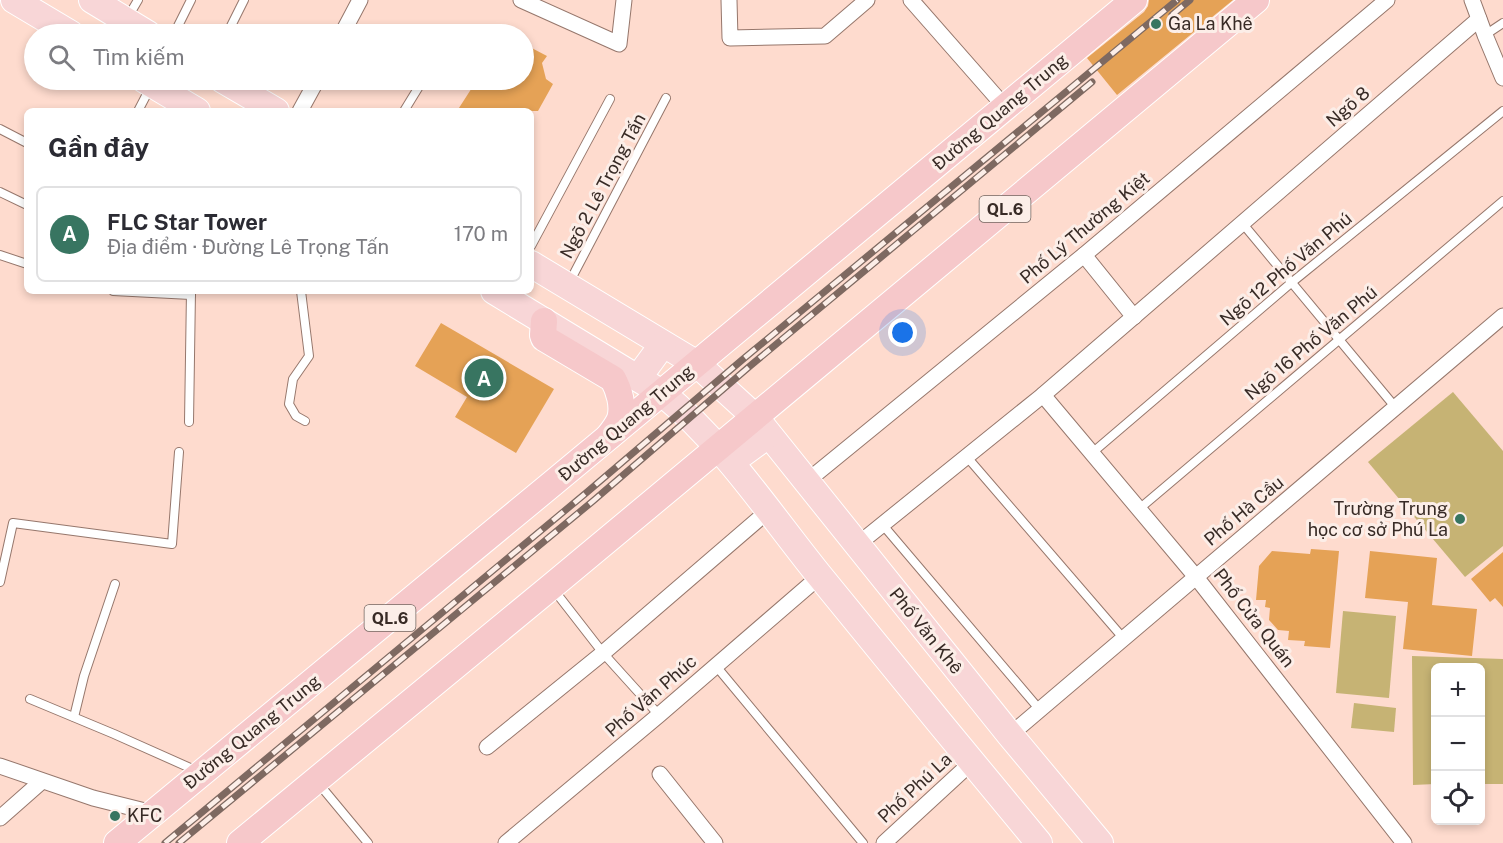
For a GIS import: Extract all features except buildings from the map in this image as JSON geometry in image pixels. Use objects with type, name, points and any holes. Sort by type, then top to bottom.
[{"type":"highway","name":"Đường Quang Trung","points":[[117,843],[1134,0]]},
{"type":"highway","name":"QL.6","points":[[240,843],[552,586],[761,426],[1256,0]]},
{"type":"highway","points":[[544,321],[544,338],[613,379],[619,390],[620,418],[608,438]]},
{"type":"main road","points":[[14,0],[54,24]]},
{"type":"main road","points":[[96,1],[132,11],[141,24]]},
{"type":"main road","points":[[162,90],[192,108]]},
{"type":"main road","points":[[240,90],[271,108]]},
{"type":"main road","name":"Phố Văn Khê","points":[[534,266],[697,364],[761,426],[1100,843]]},
{"type":"main road","points":[[499,294],[662,393],[684,411],[725,455],[820,576],[1039,843]]},
{"type":"main road","points":[[638,378],[663,344]]},
{"type":"street","points":[[347,24],[360,0]]},
{"type":"street","points":[[521,0],[619,44],[624,0]]},
{"type":"street","points":[[729,0],[730,38],[825,36],[867,0]]},
{"type":"street","points":[[911,0],[1005,107]]},
{"type":"street","name":"Phố Lý Thường Kiệt","points":[[806,482],[1084,255],[1387,0]]},
{"type":"street","points":[[1472,0],[1503,78]]},
{"type":"street","name":"Ngõ 8","points":[[857,545],[1043,395],[1479,19]]},
{"type":"street","points":[[302,108],[312,90]]},
{"type":"street","points":[[1084,255],[1134,317]]},
{"type":"street","name":"Phố Hà Cầu","points":[[1010,735],[1503,316]]},
{"type":"street","name":"Phố Cửa Quán","points":[[1043,395],[1196,577],[1404,843]]},
{"type":"street","points":[[487,747],[603,653],[768,511]]},
{"type":"street","name":"Phố Văn Phúc","points":[[506,843],[820,576]]},
{"type":"street","name":"Phố Phú La","points":[[884,843],[972,762]]},
{"type":"street","points":[[0,766],[93,798],[153,813]]},
{"type":"street","points":[[660,774],[715,843]]},
{"type":"street","points":[[0,818],[42,781]]},
{"type":"lane","points":[[179,24],[190,0]]},
{"type":"lane","points":[[231,24],[244,0]]},
{"type":"lane","points":[[1485,35],[1503,23]]},
{"type":"lane","points":[[139,108],[146,90]]},
{"type":"lane","points":[[406,108],[417,90]]},
{"type":"lane","name":"Ngõ 2 Lê Trọng Tấn","points":[[567,287],[666,98]]},
{"type":"lane","points":[[534,240],[610,99]]},
{"type":"lane","name":"Ngõ 12 Phố Văn Phú","points":[[1092,453],[1291,283],[1503,111]]},
{"type":"lane","points":[[0,129],[24,141]]},
{"type":"lane","points":[[0,192],[24,204]]},
{"type":"lane","name":"Ngõ 16 Phố Văn Phú","points":[[1139,509],[1503,201]]},
{"type":"lane","points":[[1243,224],[1396,408]]},
{"type":"lane","points":[[0,255],[24,263]]},
{"type":"lane","points":[[189,422],[191,294]]},
{"type":"lane","points":[[301,294],[309,356],[293,379],[289,404],[296,416],[305,421]]},
{"type":"lane","points":[[0,582],[13,524],[172,544],[179,452]]},
{"type":"lane","points":[[967,457],[1124,639]]},
{"type":"lane","points":[[882,524],[1040,710]]},
{"type":"lane","points":[[74,717],[84,676],[115,584]]},
{"type":"lane","points":[[552,586],[603,653],[659,715]]},
{"type":"lane","points":[[716,666],[863,843]]},
{"type":"lane","points":[[30,699],[202,773]]},
{"type":"lane","points":[[316,781],[368,843]]},
{"type":"shaded area","name":"Trường Trung học cơ sở Phú La","points":[[1453,392],[1503,451],[1503,546],[1465,577],[1368,462]]},
{"type":"shaded area","points":[[1343,611],[1396,616],[1389,698],[1336,693]]},
{"type":"shaded area","points":[[1412,656],[1503,659],[1503,784],[1485,784],[1485,663],[1431,663],[1431,784],[1413,785]]},
{"type":"shaded area","points":[[1354,703],[1396,708],[1394,732],[1351,728]]},
{"type":"railway","points":[[165,843],[586,493],[742,360],[1177,0]]},
{"type":"railway","points":[[1172,15],[1190,0]]},
{"type":"railway","points":[[179,843],[593,501],[750,366],[1092,82]]},
{"type":"place","name":"Ga La Khê","points":[[1156,24]]},
{"type":"place","name":"FLC Star Tower","points":[[484,378]]},
{"type":"place","name":"Trường Trung học cơ sở Phú La","points":[[1460,519]]},
{"type":"place","name":"KFC","points":[[115,816]]}]
